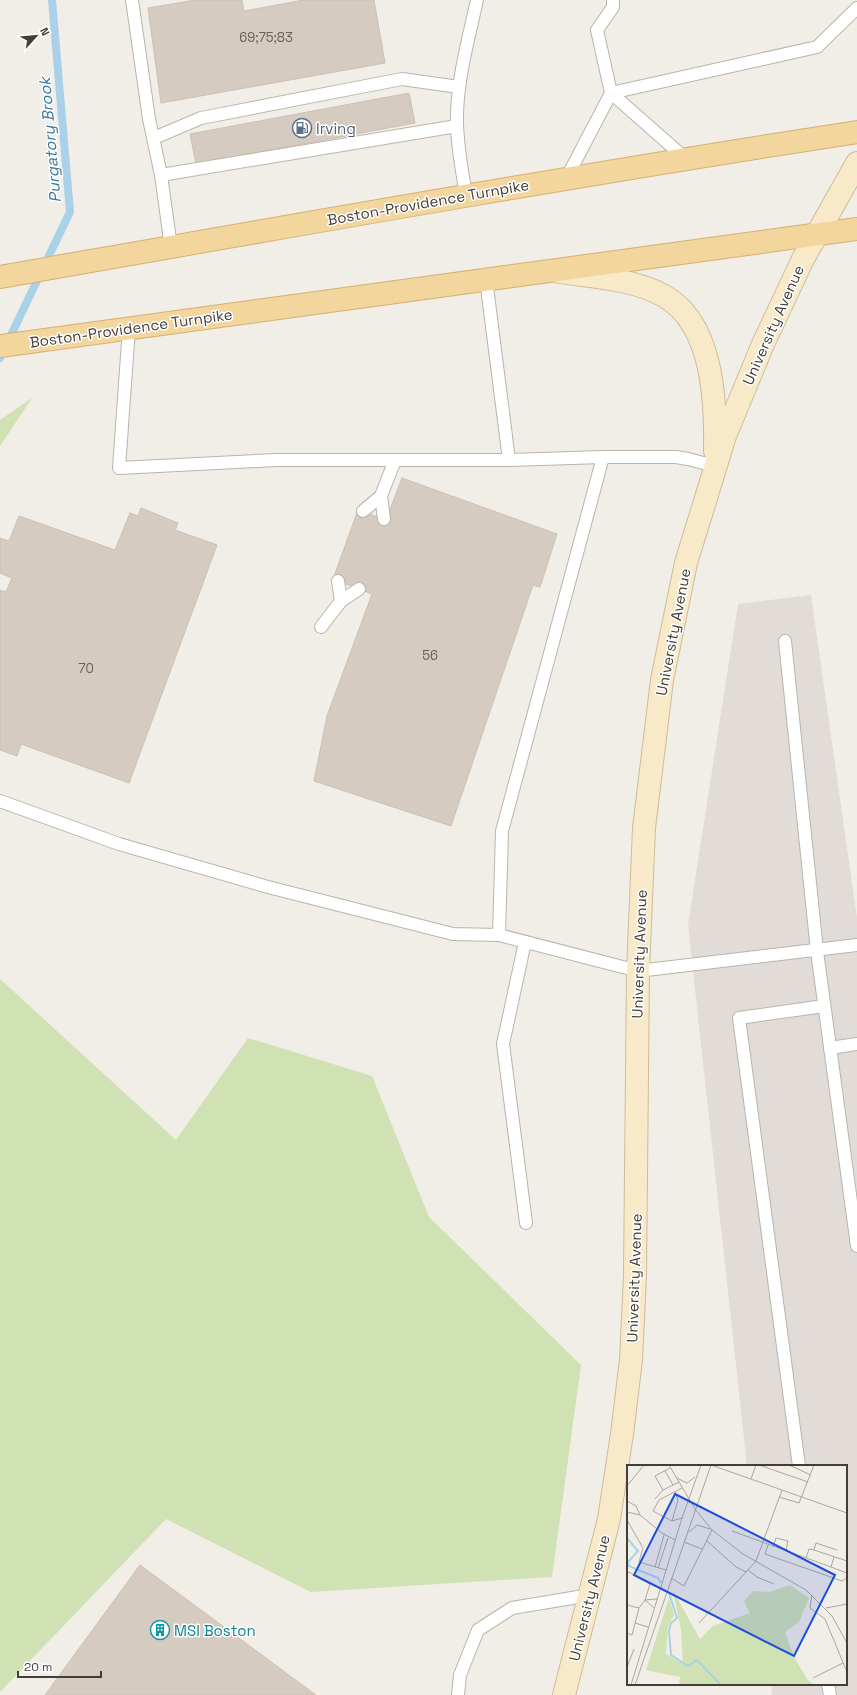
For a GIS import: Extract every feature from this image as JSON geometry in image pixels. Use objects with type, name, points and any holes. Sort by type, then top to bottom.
[{"type":"main road","name":"Boston-Providence Turnpike","points":[[10,275],[566,179],[857,132]]},
{"type":"main road","name":"University Avenue","points":[[564,1695],[609,1519],[622,1434],[631,1360],[635,1276],[638,971],[644,828],[662,680],[686,563],[725,436],[763,344],[816,234],[857,163]]},
{"type":"main road","name":"Boston-Providence Turnpike","points":[[0,346],[857,229]]},
{"type":"main road","points":[[548,270],[603,278],[642,287],[664,296],[683,310],[696,330],[709,370],[715,417],[715,466]]},
{"type":"lane","points":[[132,0],[150,119],[161,175],[171,247]]},
{"type":"lane","points":[[466,196],[457,126],[459,87],[477,0]]},
{"type":"lane","points":[[613,0],[613,7],[597,30],[611,92],[686,159]]},
{"type":"lane","points":[[611,92],[817,47],[857,8]]},
{"type":"lane","points":[[154,138],[201,118],[402,79],[459,87]]},
{"type":"lane","points":[[566,179],[611,92]]},
{"type":"lane","points":[[161,175],[457,126]]},
{"type":"lane","points":[[486,279],[509,460]]},
{"type":"lane","points":[[128,328],[119,468],[276,460],[509,460],[603,456],[676,457],[715,466]]},
{"type":"lane","points":[[499,935],[502,831],[603,456]]},
{"type":"lane","points":[[363,511],[381,496],[395,460]]},
{"type":"lane","points":[[381,496],[384,518]]},
{"type":"lane","points":[[338,581],[341,601]]},
{"type":"lane","points":[[321,627],[341,601],[358,589]]},
{"type":"lane","points":[[785,641],[817,951],[830,1048],[853,1181],[857,1246]]},
{"type":"lane","points":[[0,801],[119,844],[268,887],[453,934],[499,935],[638,971],[857,946]]},
{"type":"lane","points":[[525,942],[503,1044],[526,1223]]},
{"type":"lane","points":[[799,1465],[739,1018],[824,1006]]},
{"type":"lane","points":[[830,1048],[857,1044]]},
{"type":"lane","points":[[458,1695],[460,1675],[478,1630],[512,1608],[590,1595]]},
{"type":"lane","points":[[828,1685],[830,1695]]},
{"type":"shaded area","points":[[811,595],[857,918],[857,1695],[772,1695],[771,1685],[847,1685],[847,1465],[747,1465],[688,925],[738,604]]},
{"type":"green space","points":[[32,398],[0,446],[0,420]]},
{"type":"green space","points":[[0,979],[176,1140],[248,1038],[372,1076],[429,1217],[581,1365],[552,1577],[311,1592],[166,1519],[0,1692]]},
{"type":"building","points":[[196,0],[242,0],[244,11],[304,0],[374,0],[385,63],[161,103],[148,8]]},
{"type":"building","name":"Irving","points":[[409,93],[415,123],[196,164],[190,134]]},
{"type":"building","points":[[402,478],[557,534],[540,587],[533,585],[451,826],[314,781],[327,716],[372,594],[333,579],[358,510],[386,520]]},
{"type":"building","points":[[141,508],[178,523],[175,530],[217,545],[129,783],[21,744],[17,756],[0,750],[0,590],[6,592],[12,578],[0,573],[0,538],[9,541],[19,516],[115,550],[130,513],[138,516]]},
{"type":"building","name":"MSI Boston","points":[[140,1565],[316,1695],[45,1695]]},
{"type":"waterway","name":"Purgatory Brook","points":[[0,358],[70,212],[52,0]]},
{"type":"place","name":"Irving","points":[[302,128]]},
{"type":"place","name":"MSI Boston","points":[[160,1630]]}]
